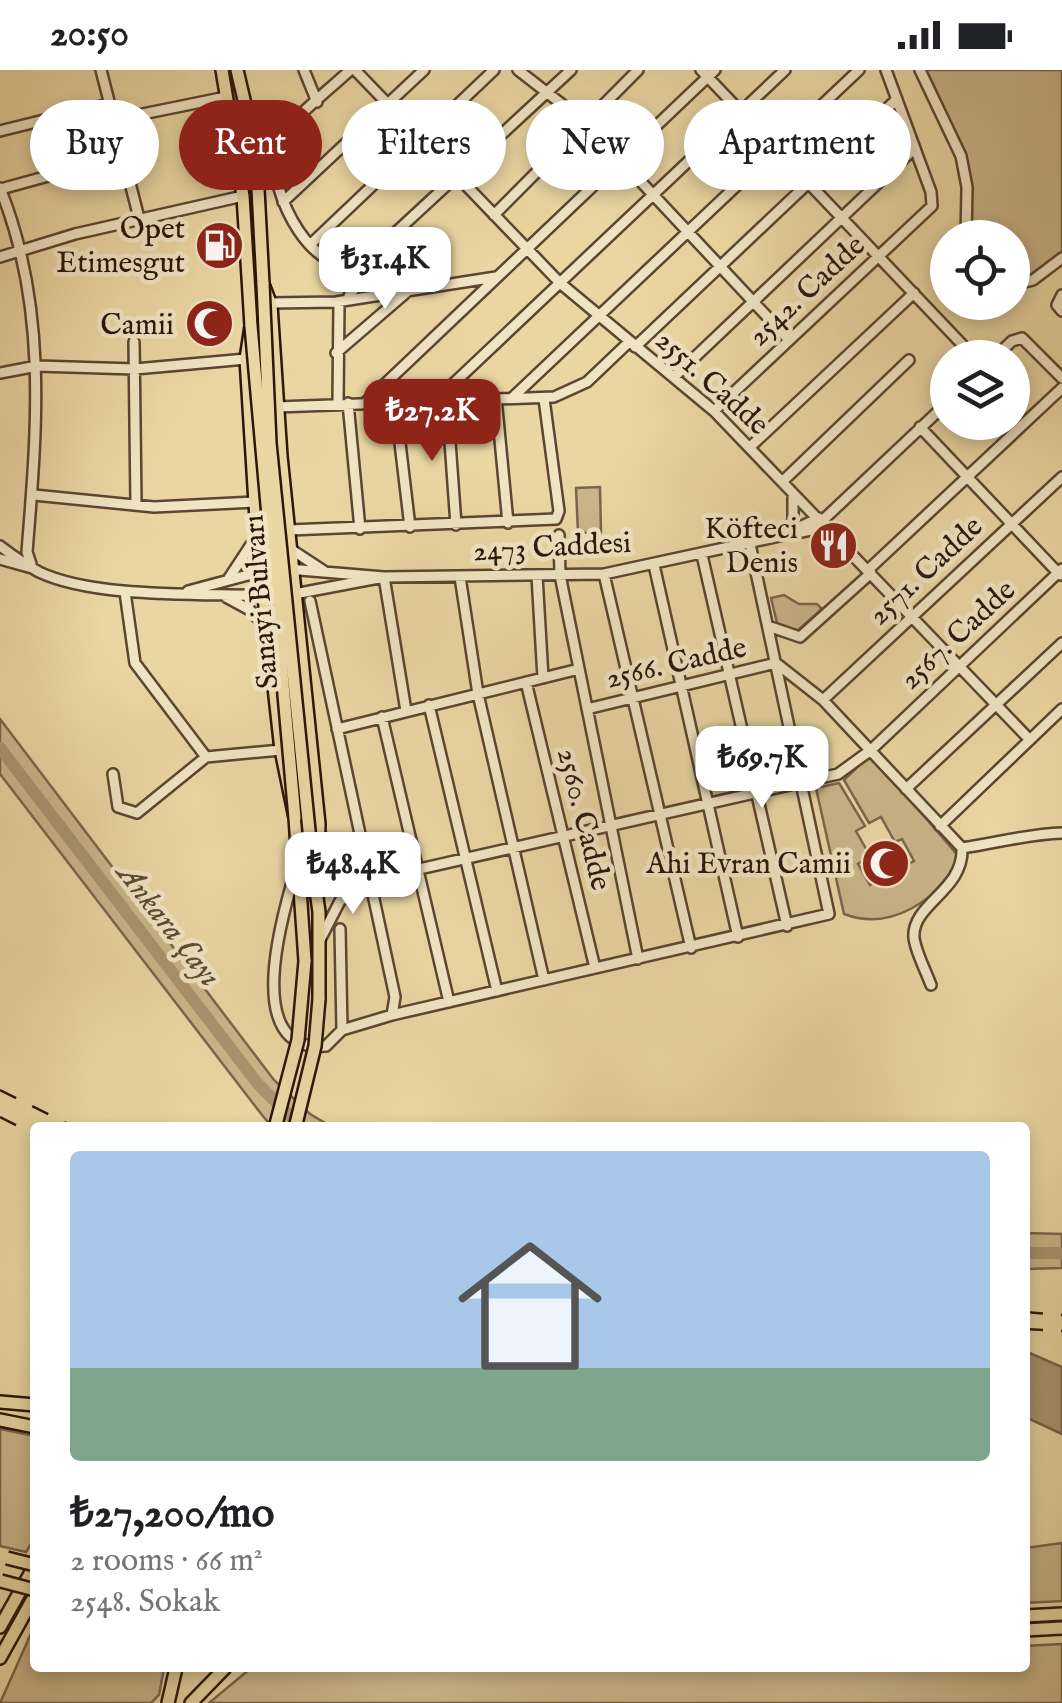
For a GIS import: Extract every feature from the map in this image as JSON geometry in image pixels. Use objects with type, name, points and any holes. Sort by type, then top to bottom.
[{"type":"main road","name":"Sanayi Bulvarı","points":[[222,70],[243,196],[305,960],[298,1040],[277,1122]]},
{"type":"main road","name":"Sanayi Bulvarı","points":[[237,70],[259,174],[270,443],[320,939],[315,1046],[296,1122]]},
{"type":"main road","points":[[244,98],[245,70]]},
{"type":"main road","points":[[262,284],[271,303],[318,824],[318,858],[313,870]]},
{"type":"main road","points":[[251,326],[246,359],[257,534],[281,750],[294,818]]},
{"type":"main road","points":[[257,534],[276,542],[289,530]]},
{"type":"main road","points":[[268,631],[281,616],[299,623]]},
{"type":"main road","points":[[0,1402],[30,1405]]},
{"type":"main road","points":[[0,1420],[30,1426]]},
{"type":"main road","points":[[4,1557],[30,1564]]},
{"type":"main road","points":[[0,1627],[30,1574]]},
{"type":"main road","points":[[0,1581],[30,1591]]},
{"type":"main road","points":[[0,1658],[30,1602]]},
{"type":"main road","points":[[1030,1616],[1062,1614]]},
{"type":"main road","points":[[1030,1630],[1062,1628]]},
{"type":"main road","points":[[168,1703],[175,1672]]},
{"type":"main road","points":[[191,1703],[221,1672]]},
{"type":"street","points":[[101,70],[108,100]]},
{"type":"street","points":[[304,70],[316,100]]},
{"type":"street","points":[[319,100],[353,70]]},
{"type":"street","name":"2551. Cadde","points":[[353,70],[380,100]]},
{"type":"street","points":[[392,100],[424,70]]},
{"type":"street","points":[[462,100],[494,70]]},
{"type":"street","points":[[518,70],[555,100]]},
{"type":"street","points":[[506,130],[571,70]]},
{"type":"street","points":[[609,100],[638,70]]},
{"type":"street","points":[[754,100],[786,70]]},
{"type":"street","points":[[827,100],[859,70]]},
{"type":"street","points":[[674,377],[915,148],[886,70]]},
{"type":"street","points":[[920,70],[961,156],[967,187],[966,220]]},
{"type":"street","points":[[664,116],[708,72],[731,100]]},
{"type":"street","points":[[159,111],[226,98]]},
{"type":"street","points":[[0,131],[30,124]]},
{"type":"street","points":[[284,202],[342,147]]},
{"type":"street","name":"2542. Cadde","points":[[714,411],[932,206],[915,148]]},
{"type":"street","points":[[441,400],[684,166]]},
{"type":"street","points":[[30,181],[0,189],[19,250],[37,366],[34,495],[27,552],[32,568]]},
{"type":"street","points":[[494,215],[526,183]]},
{"type":"street","points":[[131,190],[139,218]]},
{"type":"street","points":[[282,190],[290,219],[311,244],[328,260],[357,264]]},
{"type":"street","points":[[311,244],[368,190]]},
{"type":"street","points":[[360,528],[336,353],[341,301],[356,289],[357,264],[441,190]]},
{"type":"street","name":"2551. Cadde","points":[[469,190],[560,283],[714,411],[1030,740]]},
{"type":"street","points":[[366,402],[588,190]]},
{"type":"street","points":[[648,190],[790,340]]},
{"type":"street","points":[[512,398],[730,190]]},
{"type":"street","points":[[278,406],[544,399],[588,382],[801,190]]},
{"type":"street","points":[[817,190],[958,340]]},
{"type":"street","points":[[0,257],[139,218],[243,196]]},
{"type":"street","points":[[1030,281],[1062,258]]},
{"type":"street","points":[[271,303],[341,301],[496,276]]},
{"type":"street","points":[[336,353],[410,290]]},
{"type":"street","points":[[750,448],[914,293]]},
{"type":"street","points":[[1062,295],[1057,305],[1062,312]]},
{"type":"street","points":[[134,342],[136,504]]},
{"type":"street","points":[[1030,346],[1062,378]]},
{"type":"street","points":[[0,373],[37,366],[135,368],[246,359]]},
{"type":"street","points":[[782,481],[909,360]]},
{"type":"street","points":[[768,626],[800,637],[1062,388]]},
{"type":"street","points":[[496,398],[508,522]]},
{"type":"street","points":[[289,530],[553,520],[559,516],[544,399]]},
{"type":"street","points":[[441,400],[456,525]]},
{"type":"street","points":[[396,402],[410,527]]},
{"type":"street","name":"2473 Caddesi","points":[[188,591],[261,571],[384,577],[604,574],[750,544],[823,522],[930,419]]},
{"type":"street","points":[[920,428],[1061,573]]},
{"type":"street","name":"2571. Cadde","points":[[822,700],[1062,477]]},
{"type":"street","points":[[783,535],[793,520],[793,491]]},
{"type":"street","points":[[34,495],[136,504],[255,502]]},
{"type":"street","points":[[228,579],[257,534]]},
{"type":"street","points":[[559,535],[560,576],[638,959]]},
{"type":"street","points":[[298,862],[276,964],[274,1006],[285,1028],[303,1043],[326,1046],[342,1030],[392,1015],[738,938],[830,913],[750,544]]},
{"type":"street","name":"2473 Caddesi","points":[[0,546],[32,568]]},
{"type":"street","points":[[292,550],[327,572]]},
{"type":"street","points":[[702,555],[787,926]]},
{"type":"street","name":"2473 Caddesi","points":[[0,559],[79,584],[125,592],[264,596],[296,594],[384,577]]},
{"type":"street","points":[[654,565],[738,938]]},
{"type":"street","name":"2567. Cadde","points":[[371,880],[838,774],[871,750],[1061,573]]},
{"type":"street","points":[[604,574],[691,948]]},
{"type":"street","points":[[537,576],[543,678]]},
{"type":"street","points":[[384,577],[406,711]]},
{"type":"street","points":[[460,577],[478,694],[544,980]]},
{"type":"street","points":[[299,623],[316,590]]},
{"type":"street","points":[[125,592],[135,663],[206,757]]},
{"type":"street","points":[[218,594],[242,604],[268,631]]},
{"type":"street","points":[[310,601],[395,997],[392,1015]]},
{"type":"street","points":[[906,788],[1062,643]]},
{"type":"street","points":[[776,663],[822,700],[962,848],[963,863],[954,882],[926,909],[916,926],[914,939],[931,985]]},
{"type":"street","name":"2566. Cadde","points":[[587,709],[776,663]]},
{"type":"street","points":[[337,729],[579,669]]},
{"type":"street","name":"2560. Cadde","points":[[526,682],[596,968]]},
{"type":"street","points":[[429,706],[497,991]]},
{"type":"street","points":[[940,826],[1062,709]]},
{"type":"street","points":[[382,717],[450,1002]]},
{"type":"street","points":[[112,774],[118,807],[137,813],[206,757],[281,750]]},
{"type":"street","points":[[318,824],[333,863],[352,876],[371,880]]},
{"type":"street","points":[[962,848],[991,844],[1015,834],[1062,832]]},
{"type":"street","points":[[320,939],[340,900],[371,880]]},
{"type":"street","points":[[340,928],[342,1030]]},
{"type":"shaded area","points":[[227,70],[233,70],[239,100],[232,100]]},
{"type":"shaded area","points":[[920,70],[1062,70],[1062,258],[1030,276],[1030,220],[966,220],[966,175]]},
{"type":"shaded area","points":[[248,190],[254,190],[266,558]]},
{"type":"shaded area","points":[[600,487],[601,532],[578,533],[576,488]]},
{"type":"shaded area","points":[[784,595],[799,604],[817,604],[822,609],[796,632],[777,623],[771,598]]},
{"type":"shaded area","points":[[0,719],[274,1080],[324,1122],[268,1122],[0,774]]},
{"type":"shaded area","points":[[871,754],[960,858],[926,899],[911,909],[879,919],[844,914],[816,788],[839,783],[865,826],[856,831],[870,856],[858,864],[870,885],[914,861],[902,839],[895,842],[881,817],[869,823],[844,780]]},
{"type":"shaded area","points":[[1030,1233],[1062,1234],[1062,1268],[1030,1269]]},
{"type":"shaded area","points":[[1030,1353],[1062,1367],[1062,1434],[1030,1419]]},
{"type":"shaded area","points":[[0,1429],[30,1435],[30,1546],[26,1552],[0,1546]]},
{"type":"shaded area","points":[[1062,1543],[1062,1601],[1030,1603],[1030,1547]]},
{"type":"shaded area","points":[[30,1636],[30,1672],[163,1672],[159,1695],[151,1703],[0,1703]]},
{"type":"shaded area","points":[[1062,1644],[1062,1703],[209,1703],[246,1672],[1030,1672],[1030,1646]]},
{"type":"waterway","name":"Ankara Çayı","points":[[0,748],[258,1084],[296,1122]]},
{"type":"waterway","name":"Ankara Çayı","points":[[1030,1253],[1062,1253]]},
{"type":"railway","points":[[0,1090],[64,1122]]},
{"type":"railway","points":[[0,1117],[30,1132]]},
{"type":"railway","points":[[1030,1312],[1062,1315]]},
{"type":"railway","points":[[1030,1329],[1062,1331]]},
{"type":"place","name":"Opet Etimesgut","points":[[220,245]]},
{"type":"place","name":"Camii","points":[[209,324]]},
{"type":"place","name":"Köfteci Denis","points":[[833,545]]},
{"type":"place","name":"Ahi Evran Camii","points":[[886,863]]}]
